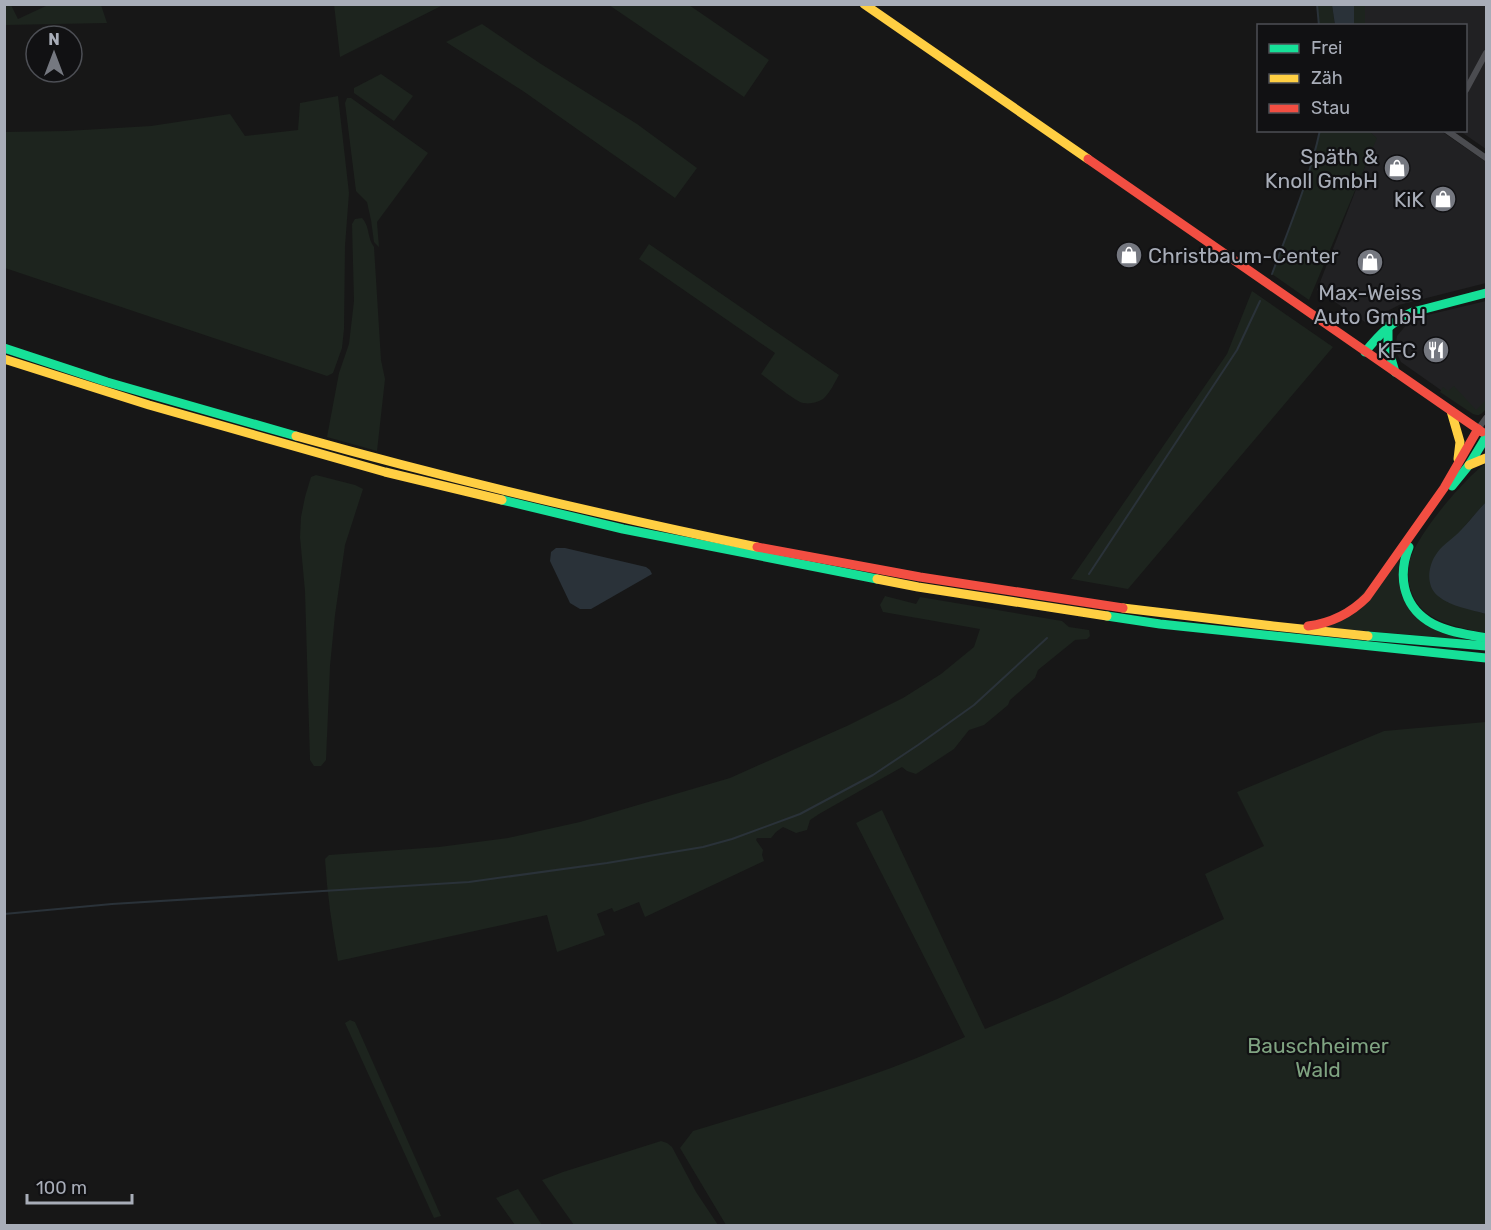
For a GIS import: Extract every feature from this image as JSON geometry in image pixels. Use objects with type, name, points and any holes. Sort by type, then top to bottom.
[{"type":"main road","points":[[864,4],[1484,434]]},
{"type":"main road","points":[[1365,352],[1388,326],[1413,312],[1486,293]]},
{"type":"main road","points":[[1388,326],[1388,348],[1395,372]]},
{"type":"main road","points":[[4,348],[152,395],[389,462],[495,489],[740,544],[920,577],[1067,599],[1371,637],[1486,646]]},
{"type":"main road","points":[[4,359],[149,405],[385,472],[588,521],[739,553],[918,587],[1160,624],[1486,657]]},
{"type":"main road","points":[[1452,411],[1460,442],[1457,466]]},
{"type":"main road","points":[[1273,626],[1299,627],[1330,622],[1344,617],[1357,608],[1444,488],[1457,466],[1484,434]]},
{"type":"main road","points":[[1484,434],[1469,465],[1412,542],[1406,553],[1401,574],[1408,600],[1428,621],[1443,628],[1486,638]]},
{"type":"main road","points":[[1469,465],[1486,458]]},
{"type":"street","points":[[1467,88],[1486,53]]},
{"type":"street","points":[[1449,132],[1486,158]]},
{"type":"street","points":[[1484,434],[1486,418]]},
{"type":"shaded area","points":[[1332,5],[1354,5],[1354,24],[1335,24]]},
{"type":"shaded area","points":[[1365,5],[1486,5],[1486,149],[1461,132],[1467,132],[1467,24],[1365,24]]},
{"type":"shaded area","points":[[1370,132],[1442,132],[1486,162],[1486,283],[1399,305],[1368,324],[1317,290],[1376,138]]},
{"type":"shaded area","points":[[1486,301],[1486,403],[1475,414],[1401,362],[1395,350],[1397,336],[1408,323],[1419,317]]},
{"type":"shaded area","points":[[1486,502],[1486,614],[1443,600],[1431,586],[1429,575],[1439,550]]},
{"type":"shaded area","points":[[556,548],[565,548],[646,567],[652,574],[591,609],[580,609],[570,603],[550,561],[551,552]]},
{"type":"green space","points":[[334,4],[443,4],[443,5],[340,57]]},
{"type":"green space","points":[[4,5],[11,5],[18,19],[48,5],[101,5],[107,23],[24,24],[5,25]]},
{"type":"green space","points":[[609,5],[689,5],[769,60],[744,97]]},
{"type":"green space","points":[[1317,5],[1332,5],[1335,24],[1319,24]]},
{"type":"green space","points":[[1354,5],[1365,5],[1365,24],[1354,24]]},
{"type":"green space","points":[[482,24],[637,124],[697,168],[675,198],[523,91],[446,42]]},
{"type":"green space","points":[[381,74],[413,96],[394,121],[354,93],[354,88]]},
{"type":"green space","points":[[338,96],[349,193],[345,246],[344,329],[342,348],[333,373],[327,376],[5,268],[5,132],[151,126],[230,114],[245,136],[298,130],[300,103]]},
{"type":"green space","points":[[347,98],[351,98],[428,153],[377,222],[379,247],[374,242],[367,202],[356,191],[345,103]]},
{"type":"green space","points":[[1320,132],[1370,132],[1377,138],[1309,300],[1272,274],[1316,149]]},
{"type":"green space","points":[[362,218],[374,247],[381,360],[385,379],[377,451],[327,437],[339,373],[349,344],[354,301],[352,224],[355,219]]},
{"type":"green space","points":[[649,244],[839,375],[826,397],[815,402],[800,402],[761,374],[775,353],[639,259]]},
{"type":"green space","points":[[1252,291],[1333,347],[1128,589],[1071,579],[1227,354]]},
{"type":"green space","points":[[1454,386],[1476,410],[1486,400],[1486,409],[1479,415],[1475,415],[1440,392],[1443,387],[1448,391]]},
{"type":"green space","points":[[1486,463],[1486,502],[1461,530],[1447,602],[1486,614],[1486,634],[1445,623],[1429,615],[1415,600],[1408,576],[1413,553],[1430,524],[1453,495]]},
{"type":"green space","points":[[316,475],[363,489],[345,545],[330,666],[326,760],[321,766],[314,766],[310,760],[305,591],[300,537],[305,497],[311,477]]},
{"type":"green space","points":[[1403,550],[1401,595],[1459,639],[1318,627],[1335,623]]},
{"type":"green space","points":[[885,596],[916,604],[920,597],[1062,621],[1069,627],[1089,630],[1090,636],[1087,639],[1075,640],[1038,670],[1035,678],[1010,700],[1008,705],[984,725],[969,730],[954,749],[916,774],[902,767],[819,814],[810,820],[807,830],[796,833],[783,827],[771,838],[757,838],[763,850],[764,861],[645,917],[639,902],[614,912],[612,908],[597,914],[605,935],[557,952],[547,915],[338,961],[326,872],[325,859],[329,855],[439,847],[508,838],[580,822],[730,778],[849,725],[903,698],[941,674],[974,647],[980,629],[883,612],[880,605]]},
{"type":"green space","name":"Bauschheimer Wald","points":[[1486,722],[1486,1225],[726,1225],[680,1148],[693,1131],[865,1077],[965,1037],[856,823],[882,810],[985,1029],[1057,999],[1224,919],[1205,874],[1264,846],[1237,792],[1384,731]]},
{"type":"green space","points":[[350,1020],[355,1022],[441,1216],[434,1218],[345,1023]]},
{"type":"green space","points":[[661,1141],[672,1147],[696,1192],[718,1225],[574,1225],[542,1180],[563,1172]]},
{"type":"green space","points":[[518,1189],[542,1225],[515,1225],[496,1198]]},
{"type":"waterway","points":[[1317,4],[1319,24]]},
{"type":"waterway","points":[[1272,274],[1305,185],[1320,132]]},
{"type":"waterway","points":[[1089,574],[1237,350],[1260,301]]},
{"type":"waterway","points":[[4,914],[112,904],[469,882],[703,847],[800,814],[873,775],[974,705],[1047,638]]},
{"type":"traffic: fast","points":[[1365,352],[1386,329],[1413,312],[1486,293]]},
{"type":"traffic: fast","points":[[1388,326],[1388,348],[1395,372]]},
{"type":"traffic: fast","points":[[4,348],[107,382],[296,436]]},
{"type":"traffic: fast","points":[[1452,486],[1469,465],[1486,437]]},
{"type":"traffic: fast","points":[[502,500],[623,529],[877,579]]},
{"type":"traffic: fast","points":[[1409,547],[1403,578],[1408,597],[1419,614],[1442,628],[1486,638]]},
{"type":"traffic: fast","points":[[1107,616],[1160,624],[1486,658]]},
{"type":"traffic: fast","points":[[1368,636],[1486,646]]},
{"type":"traffic: slow","points":[[864,4],[1088,159]]},
{"type":"traffic: slow","points":[[4,359],[149,405],[385,472],[502,500]]},
{"type":"traffic: slow","points":[[1451,411],[1460,442],[1458,459]]},
{"type":"traffic: slow","points":[[296,436],[526,496],[757,547]]},
{"type":"traffic: slow","points":[[1469,465],[1486,458]]},
{"type":"traffic: slow","points":[[877,579],[1107,616]]},
{"type":"traffic: slow","points":[[1123,608],[1368,636]]},
{"type":"traffic: jam","points":[[1088,159],[1482,432]]},
{"type":"traffic: jam","points":[[1308,626],[1340,617],[1367,597],[1444,488],[1478,429]]},
{"type":"traffic: jam","points":[[757,547],[920,577],[1123,608]]},
{"type":"place","name":"Späth & Knoll GmbH","points":[[1397,168]]},
{"type":"place","name":"KiK","points":[[1443,199]]},
{"type":"place","name":"Christbaum-Center","points":[[1129,255]]},
{"type":"place","name":"Max-Weiss Auto GmbH","points":[[1370,262]]},
{"type":"place","name":"KFC","points":[[1436,350]]}]
